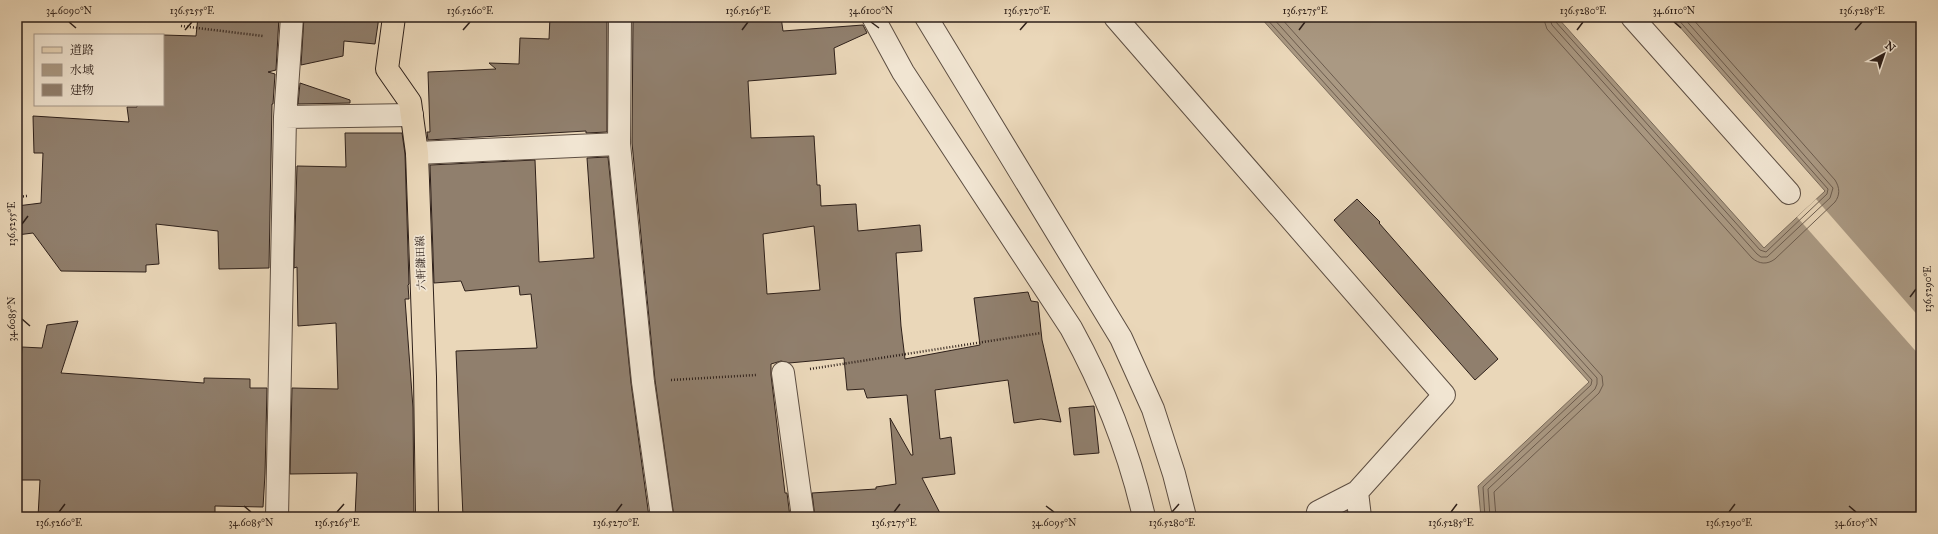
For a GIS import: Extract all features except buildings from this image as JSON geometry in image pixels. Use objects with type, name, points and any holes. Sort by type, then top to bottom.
[{"type":"main road","name":"六軒鎌田線","points":[[394,17],[387,69],[410,102],[417,153],[424,368],[426,517]]},
{"type":"street","points":[[620,17],[619,144],[642,382],[662,517]]},
{"type":"street","points":[[873,17],[903,72],[1071,328],[1083,350],[1118,426],[1136,483],[1144,517]]},
{"type":"street","points":[[926,17],[1121,338],[1152,409],[1174,474],[1185,517]]},
{"type":"street","points":[[1115,17],[1444,395],[1357,492],[1318,512],[1317,517]]},
{"type":"street","points":[[1632,17],[1789,193]]},
{"type":"street","points":[[278,517],[285,117],[292,26]]},
{"type":"street","points":[[285,117],[412,116]]},
{"type":"street","points":[[417,153],[619,144]]},
{"type":"street","points":[[783,373],[803,517]]},
{"type":"street","points":[[1357,492],[1360,517]]},
{"type":"path","points":[[181,26],[278,37],[292,26]]},
{"type":"path","points":[[17,197],[27,196]]},
{"type":"path","points":[[642,382],[783,373],[1071,328]]},
{"type":"water","points":[[1260,17],[1557,17],[1764,248],[1825,191],[1671,17],[1921,17],[1921,517],[1481,517],[1478,486],[1589,382]]},
{"type":"pier","points":[[1816,199],[1921,319],[1921,357],[1797,217]]}]
